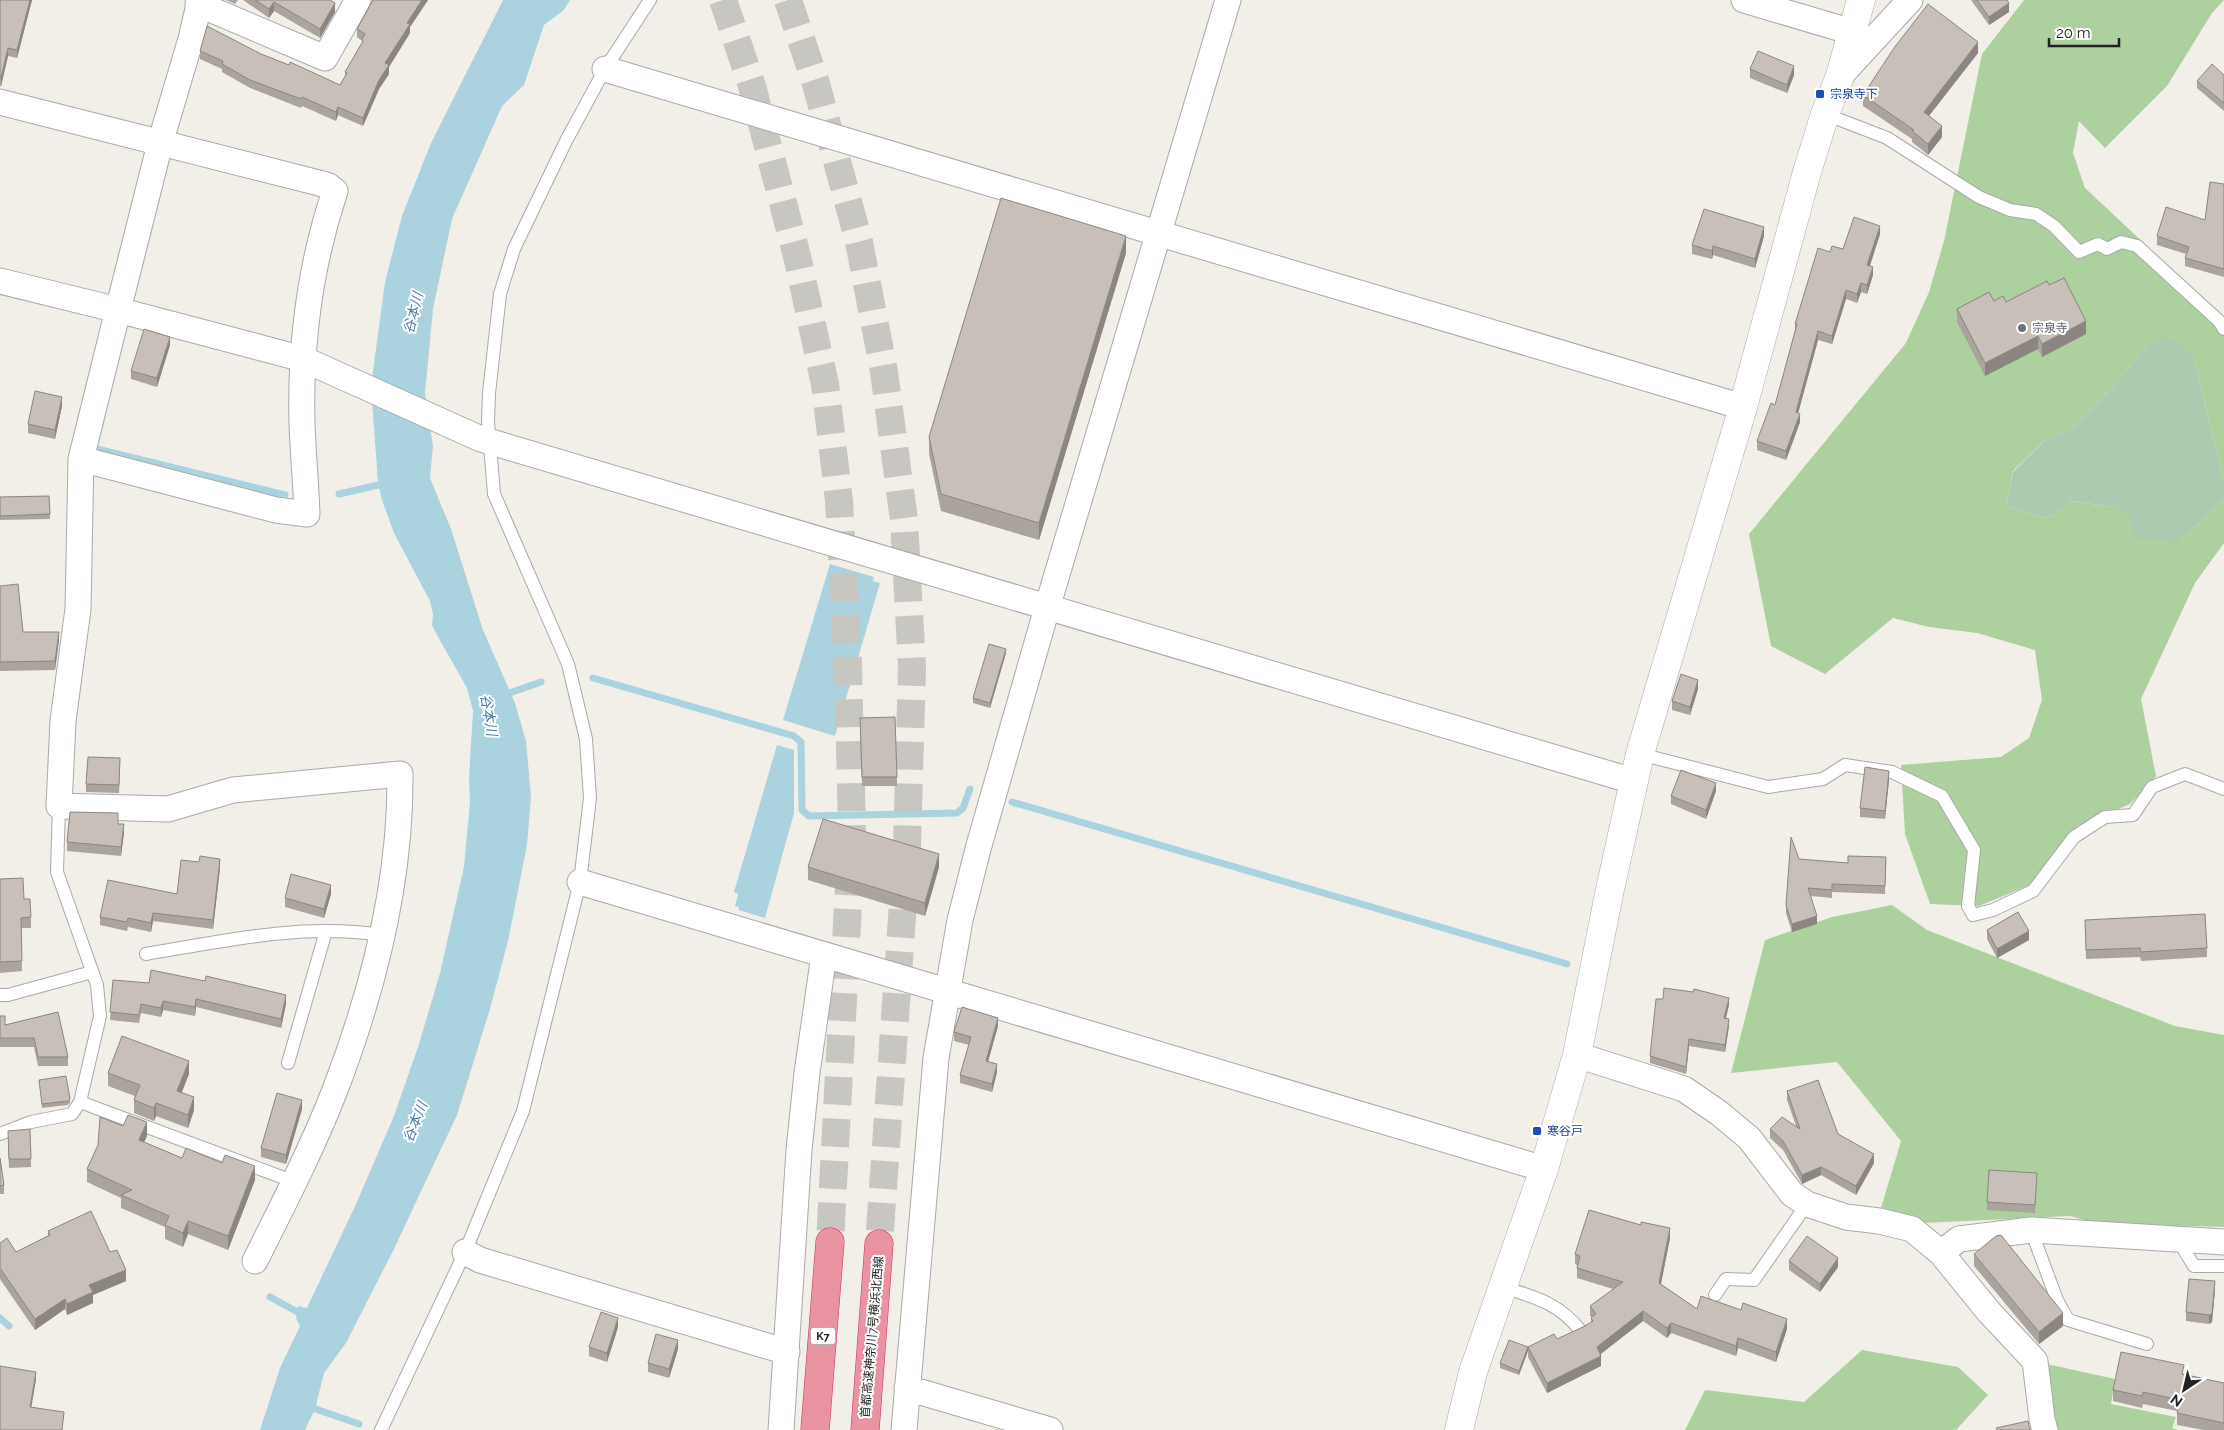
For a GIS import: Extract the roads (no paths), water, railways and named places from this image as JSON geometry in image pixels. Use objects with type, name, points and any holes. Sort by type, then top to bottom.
[{"type":"highway","name":"K7","points":[[815,1430],[830,1242]]},
{"type":"highway","name":"首都高速神奈川7号横浜北西線","points":[[864,1430],[879,1244]]},
{"type":"street","points":[[255,1262],[295,1182],[335,1090],[364,1003],[392,889],[400,808],[400,774],[233,790],[168,808],[59,806],[63,721],[78,609],[81,459],[160,144],[191,39],[199,2],[325,58],[358,0]]},
{"type":"street","points":[[904,1430],[936,1058],[960,920],[978,849],[1047,608],[1228,0]]},
{"type":"street","points":[[1744,0],[1852,32]]},
{"type":"street","points":[[1458,1430],[1473,1372],[1544,1169],[1577,1055],[1640,754],[1744,408],[1825,114],[1840,76],[1861,0]]},
{"type":"street","points":[[1840,76],[1910,0]]},
{"type":"street","points":[[605,69],[1744,408]]},
{"type":"street","points":[[0,102],[319,183],[329,186],[335,191],[315,261],[310,362],[302,422],[307,514],[276,510],[81,459]]},
{"type":"street","points":[[0,281],[118,310],[310,362],[485,440],[1633,781]]},
{"type":"street","points":[[580,882],[1544,1169]]},
{"type":"street","points":[[782,1430],[800,1140],[807,1073],[824,956]]},
{"type":"street","points":[[1577,1055],[1684,1090],[1719,1113],[1749,1138],[1792,1194],[1806,1204],[1846,1218],[1879,1221],[1912,1229],[1941,1252],[1989,1312],[2035,1361],[2045,1430]]},
{"type":"street","points":[[1941,1252],[1958,1240],[2031,1230],[2224,1242]]},
{"type":"street","points":[[465,1252],[480,1260],[787,1352]]},
{"type":"street","points":[[907,1388],[1050,1430]]},
{"type":"lane","points":[[381,1430],[465,1252],[523,1111],[580,882],[590,798],[586,738],[568,664],[494,494],[485,440],[488,393],[500,294],[514,249],[566,141],[605,69],[650,0]]},
{"type":"lane","points":[[1825,114],[1887,138],[1979,197],[2010,210],[2036,214],[2054,226],[2079,252],[2098,244],[2107,249],[2122,242],[2137,246],[2212,314],[2224,329]]},
{"type":"lane","points":[[1640,754],[1768,787],[1823,778],[1845,765],[1892,772],[1926,788],[1942,796],[1974,850],[1968,906],[1973,915],[1993,910],[2033,891],[2074,837],[2105,817],[2133,815],[2152,787],[2185,774],[2224,789]]},
{"type":"lane","points":[[0,1134],[31,1122],[72,1114],[80,1102],[100,1016],[97,985],[57,872],[59,806]]},
{"type":"lane","points":[[146,954],[270,934],[326,931],[381,935]]},
{"type":"lane","points":[[288,1063],[326,931]]},
{"type":"lane","points":[[0,995],[8,995],[92,972]]},
{"type":"lane","points":[[80,1102],[295,1182]]},
{"type":"lane","points":[[1714,1295],[1726,1279],[1754,1280],[1806,1204]]},
{"type":"lane","points":[[2031,1230],[2057,1300],[2068,1320],[2147,1344]]},
{"type":"lane","points":[[2178,1240],[2194,1266],[2224,1266]]},
{"type":"lane","points":[[1503,1287],[1553,1304],[1570,1317],[1580,1330]]},
{"type":"water","name":"谷本川","points":[[503,0],[570,0],[564,10],[544,25],[524,85],[502,106],[452,219],[433,309],[425,393],[433,446],[430,478],[451,529],[483,630],[515,703],[526,741],[531,797],[527,845],[508,941],[490,1009],[457,1115],[393,1251],[346,1343],[324,1373],[315,1409],[305,1430],[260,1430],[280,1368],[300,1326],[296,1318],[298,1306],[307,1308],[356,1204],[394,1116],[419,1044],[440,973],[464,867],[470,802],[469,778],[473,711],[467,688],[432,626],[433,614],[430,601],[394,533],[382,500],[378,483],[371,386],[385,282],[402,216],[431,143]]},
{"type":"water","points":[[830,564],[874,577],[873,581],[880,583],[835,736],[783,720]]},
{"type":"water","points":[[777,745],[794,750],[794,813],[765,918],[739,910],[739,907],[735,906],[738,894],[734,892]]},
{"type":"waterway","points":[[93,448],[285,495]]},
{"type":"waterway","points":[[339,494],[387,483]]},
{"type":"waterway","points":[[593,678],[794,736],[801,742],[802,810],[809,816],[957,813],[963,808],[970,789]]},
{"type":"waterway","name":"谷本川","points":[[501,696],[541,682]]},
{"type":"waterway","points":[[1012,802],[1567,964]]},
{"type":"waterway","points":[[270,1297],[305,1316]]},
{"type":"waterway","points":[[0,1318],[9,1326]]},
{"type":"waterway","points":[[307,1406],[359,1424]]},
{"type":"tunnel","points":[[723,0],[752,86],[797,256],[825,384],[839,501],[848,664],[852,830],[830,1242]]},
{"type":"tunnel","points":[[788,0],[816,84],[859,242],[884,372],[904,520],[912,667],[907,847],[879,1244]]},
{"type":"place","name":"宗泉寺下","points":[[1820,94]]},
{"type":"place","name":"宗泉寺","points":[[2022,328]]},
{"type":"place","name":"寒谷戸","points":[[1537,1131]]}]
